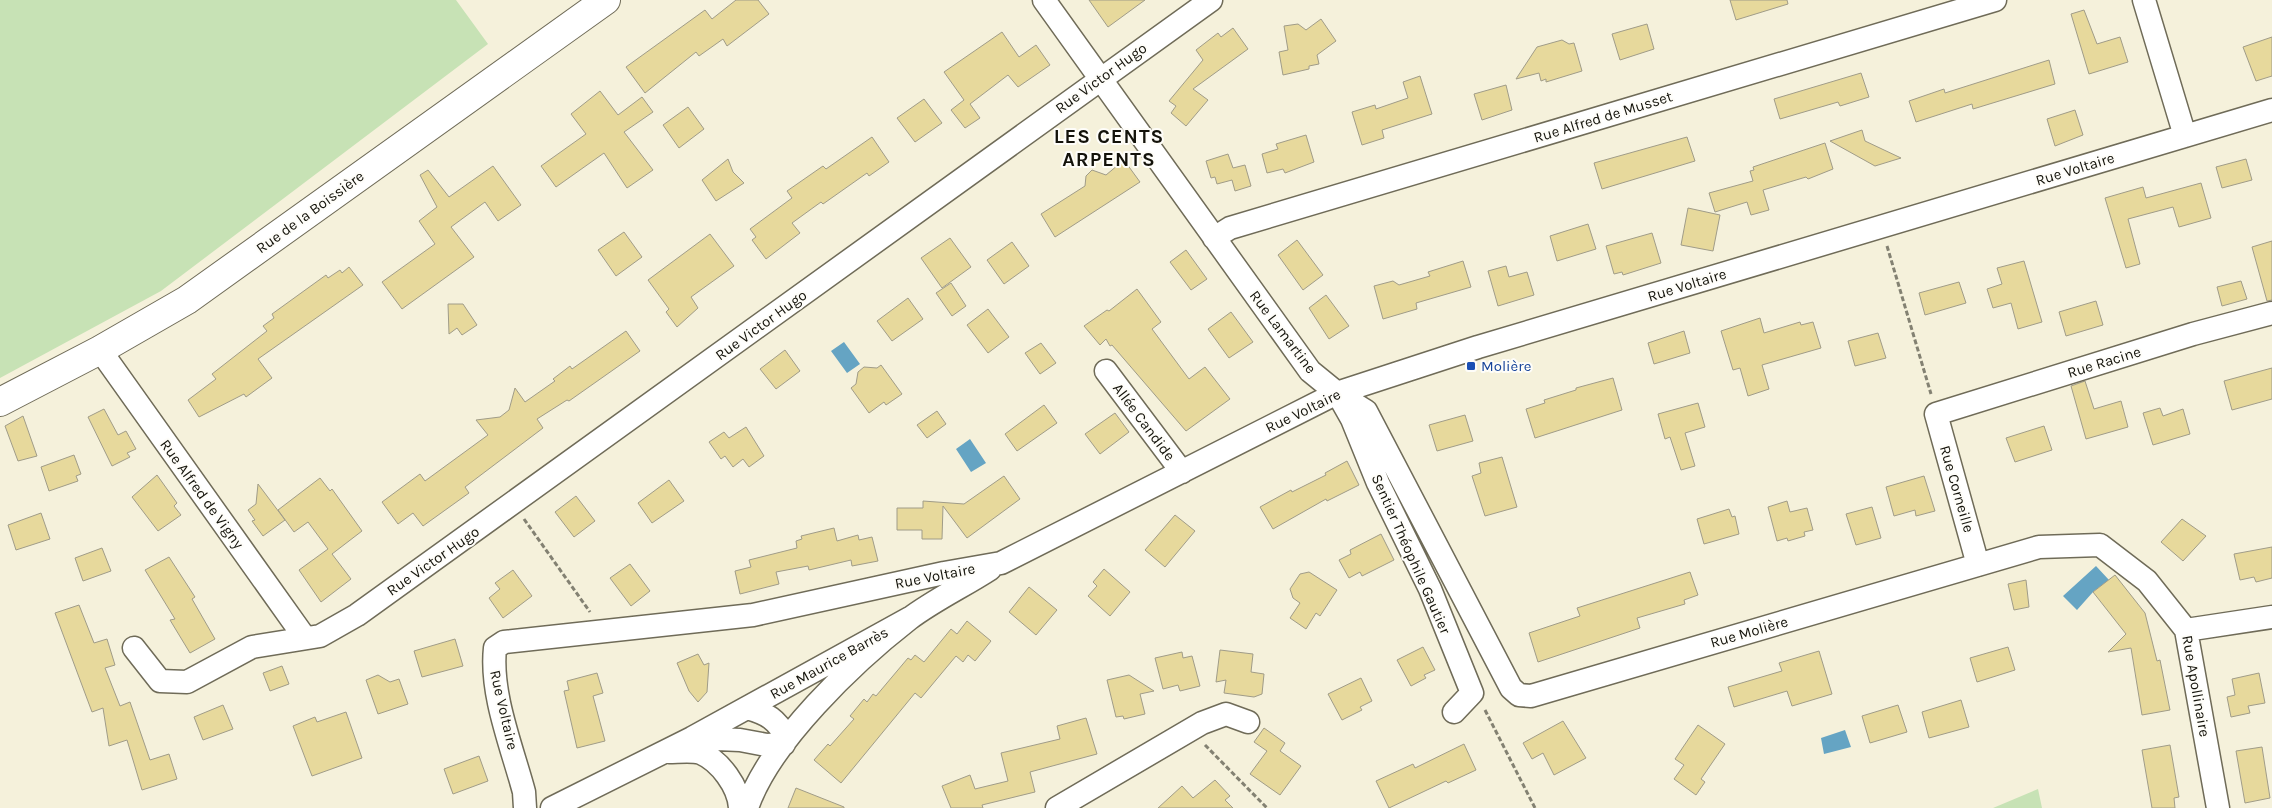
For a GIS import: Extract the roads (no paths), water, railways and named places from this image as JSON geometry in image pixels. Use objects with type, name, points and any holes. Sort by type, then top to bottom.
[{"type":"main road","name":"Rue de la Boissière","points":[[0,402],[100,350],[187,300],[606,0]]},
{"type":"street","name":"Rue Lamartine","points":[[1044,0],[1310,371],[1337,393]]},
{"type":"street","name":"Rue Victor Hugo","points":[[134,648],[160,682],[187,682],[252,647],[320,636],[357,615],[1211,0]]},
{"type":"street","name":"Rue Alfred de Musset","points":[[1214,238],[1230,228],[1994,0]]},
{"type":"street","points":[[2144,0],[2185,136]]},
{"type":"street","name":"Rue Voltaire","points":[[525,808],[524,792],[493,669],[496,648],[504,642],[753,615],[934,575],[1001,563],[1337,393],[1478,348],[2272,110]]},
{"type":"street","name":"Rue Racine","points":[[1936,414],[2193,334],[2272,313]]},
{"type":"street","name":"Rue Alfred de Vigny","points":[[100,350],[305,638]]},
{"type":"street","name":"Allée Candide","points":[[1106,371],[1182,472]]},
{"type":"street","name":"Sentier Théophile Gautier","points":[[1337,393],[1381,462],[1472,693],[1454,712]]},
{"type":"street","name":"Rue Corneille","points":[[1936,414],[1978,565]]},
{"type":"street","name":"Rue Molière","points":[[1381,462],[1511,688],[1518,695],[1532,696],[1978,565]]},
{"type":"street","name":"Rue Apollinaire","points":[[1978,565],[2039,548],[2100,545],[2147,581],[2186,630],[2218,808]]},
{"type":"street","points":[[748,808],[763,777],[785,741],[813,708],[910,618],[1001,563]]},
{"type":"street","points":[[2186,630],[2272,617]]},
{"type":"street","name":"Rue Maurice Barrès","points":[[552,808],[692,738],[910,618]]},
{"type":"street","name":"Rue Maurice Barrès","points":[[692,738],[740,740],[767,745],[785,741],[777,721],[761,712],[747,708]]},
{"type":"street","points":[[1057,808],[1202,723],[1226,714],[1248,722]]},
{"type":"street","name":"Rue Maurice Barrès","points":[[663,751],[699,752],[716,763],[732,783],[740,808]]},
{"type":"water","points":[[844,342],[860,364],[847,373],[831,351]]},
{"type":"water","points":[[970,439],[986,463],[971,472],[956,449]]},
{"type":"water","points":[[2096,566],[2109,580],[2093,592],[2077,610],[2063,596]]},
{"type":"water","points":[[1845,730],[1851,747],[1824,754],[1821,738]]},
{"type":"place","name":"Molière","points":[[1471,366]]},
{"type":"district","name":"LES CENTS ARPENTS","points":[[1109,148]]}]
